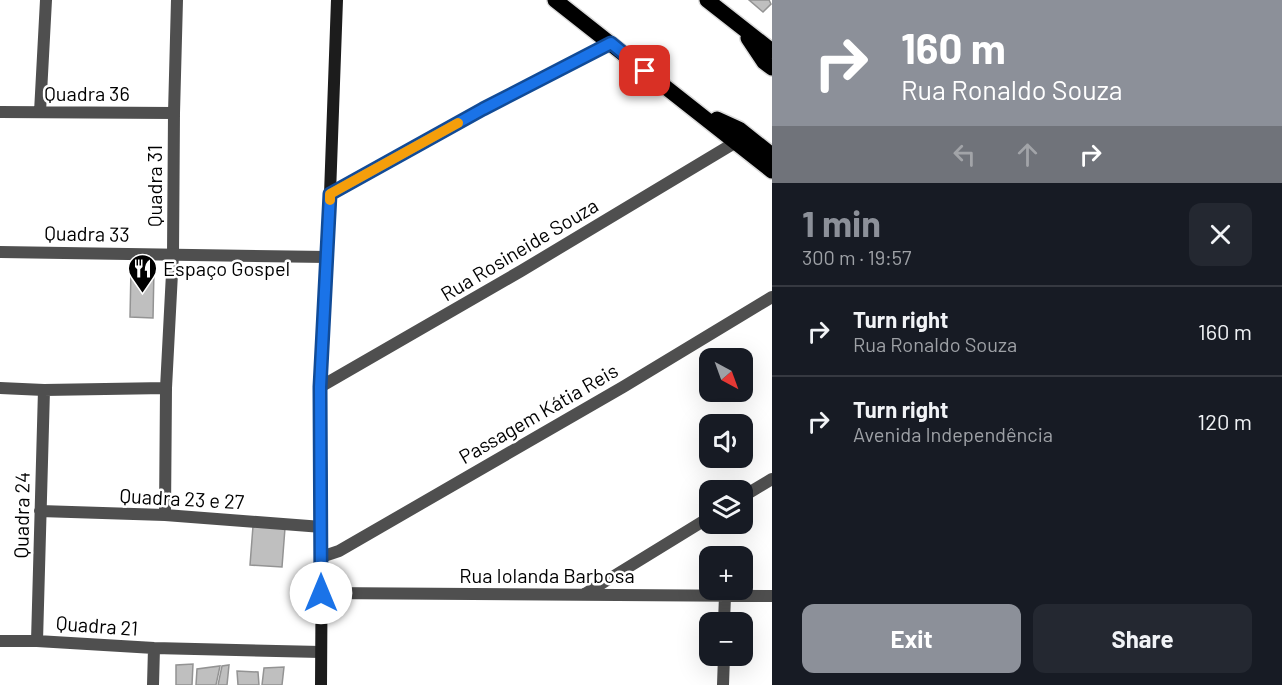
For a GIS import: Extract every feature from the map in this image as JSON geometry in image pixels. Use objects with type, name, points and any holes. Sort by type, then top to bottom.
[{"type":"main road","points":[[321,685],[320,387],[337,0]]},
{"type":"main road","points":[[555,0],[772,171]]},
{"type":"main road","points":[[707,0],[772,51]]},
{"type":"main road","points":[[739,24],[764,62],[772,69]]},
{"type":"main road","points":[[693,108],[740,129],[772,154]]},
{"type":"street","points":[[40,112],[46,0]]},
{"type":"street","name":"Quadra 31","points":[[177,0],[173,254],[327,257]]},
{"type":"street","points":[[330,194],[483,109],[611,43]]},
{"type":"street","name":"Quadra 36","points":[[0,112],[174,112]]},
{"type":"street","name":"Rua Rosineide Souza","points":[[320,387],[736,142]]},
{"type":"street","name":"Quadra 33","points":[[0,252],[173,254]]},
{"type":"street","points":[[165,515],[166,388],[173,254]]},
{"type":"street","name":"Passagem Kátia Reis","points":[[321,557],[359,539],[633,381],[772,297]]},
{"type":"street","points":[[0,388],[44,390],[166,388]]},
{"type":"street","name":"Quadra 24","points":[[37,641],[44,390]]},
{"type":"street","points":[[753,490],[772,479]]},
{"type":"street","name":"Quadra 23 e 27","points":[[40,511],[165,515],[322,527]]},
{"type":"street","points":[[583,595],[699,524]]},
{"type":"street","name":"Rua Iolanda Barbosa","points":[[321,593],[699,596]]},
{"type":"street","name":"Rua Iolanda Barbosa","points":[[753,596],[772,596]]},
{"type":"street","name":"Quadra 21","points":[[0,641],[154,648],[153,685]]},
{"type":"street","points":[[154,648],[321,652]]},
{"type":"street","points":[[723,685],[724,666]]},
{"type":"building","points":[[749,0],[769,0],[771,4],[763,12]]},
{"type":"building","name":"Espaço Gospel","points":[[131,269],[154,269],[153,318],[130,317]]},
{"type":"building","points":[[253,526],[285,528],[282,567],[250,565]]},
{"type":"building","points":[[193,664],[192,685],[176,685],[176,665]]},
{"type":"building","points":[[229,665],[227,685],[218,685],[222,666]]},
{"type":"building","points":[[220,666],[216,685],[196,685],[197,669]]},
{"type":"building","points":[[284,667],[282,685],[262,685],[264,668]]},
{"type":"building","points":[[237,671],[258,672],[259,685],[238,685]]},
{"type":"slow traffic","points":[[330,200],[330,194],[458,123]]},
{"type":"place","name":"Espaço Gospel","points":[[142,294]]},
{"type":"route","points":[[321,593],[320,387],[330,194],[483,109],[611,43],[645,71]]}]
